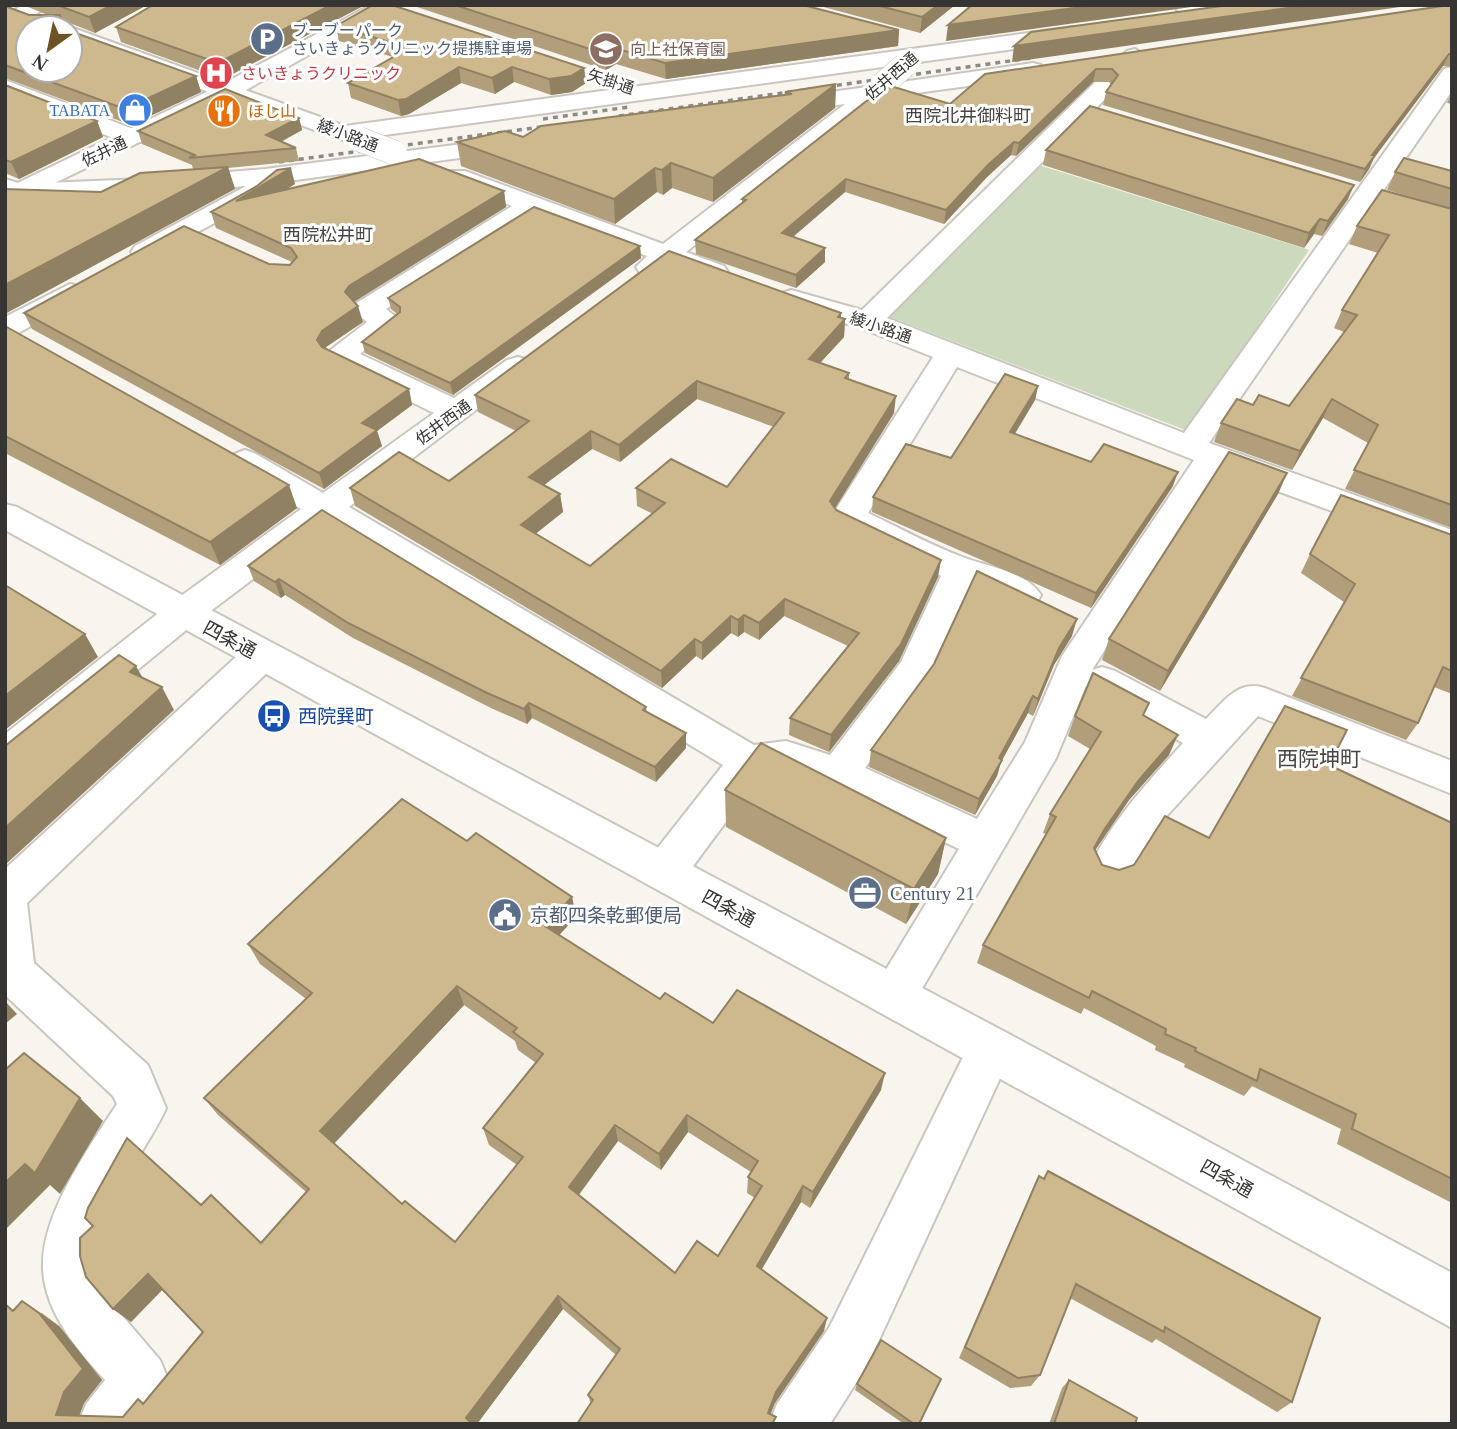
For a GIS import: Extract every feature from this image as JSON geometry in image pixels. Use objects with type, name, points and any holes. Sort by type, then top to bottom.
[{"type":"street","name":"佐井通","points":[[10,193],[229,90],[391,8]]},
{"type":"street","points":[[1177,13],[1208,15],[1236,11]]},
{"type":"street","name":"佐井西通","points":[[622,288],[900,68],[945,29]]},
{"type":"street","points":[[765,108],[900,68],[1102,30]]},
{"type":"street","points":[[96,44],[121,31]]},
{"type":"street","points":[[899,37],[900,68]]},
{"type":"street","name":"綾小路通","points":[[84,39],[229,90],[666,255],[820,309],[868,321],[1201,451],[1452,543]]},
{"type":"street","points":[[1094,62],[1162,52]]},
{"type":"street","points":[[868,321],[1135,56]]},
{"type":"street","points":[[352,136],[642,92],[900,68],[1052,68]]},
{"type":"street","points":[[893,996],[1042,747],[1075,666],[1075,619],[1201,451],[1365,193],[1452,74]]},
{"type":"street","name":"矢掛通","points":[[590,75],[642,92]]},
{"type":"street","points":[[5,87],[132,137]]},
{"type":"street","points":[[1082,109],[1108,116]]},
{"type":"street","points":[[10,193],[115,191],[274,176],[403,156],[534,141]]},
{"type":"street","points":[[41,349],[5,329],[108,271],[201,234],[274,176]]},
{"type":"street","points":[[457,412],[339,355],[387,321],[365,310],[532,205]]},
{"type":"street","name":"佐井西通","points":[[5,756],[183,613],[545,346]]},
{"type":"street","points":[[951,353],[848,517],[961,571],[977,573],[1075,619]]},
{"type":"street","points":[[220,447],[326,507],[749,761],[786,757],[839,774],[985,842]]},
{"type":"street","name":"四条通","points":[[5,515],[261,656],[991,1048],[1452,1302]]},
{"type":"street","points":[[839,774],[916,668],[961,571]]},
{"type":"street","points":[[5,896],[261,656]]},
{"type":"street","points":[[1075,666],[1210,739]]},
{"type":"street","points":[[1110,868],[1148,809],[1210,739],[1252,698],[1452,778]]},
{"type":"street","points":[[664,872],[749,761]]},
{"type":"street","points":[[5,903],[13,973],[131,1081],[142,1108],[98,1180],[72,1233],[71,1282],[94,1325],[141,1380],[106,1424]]},
{"type":"street","points":[[797,1424],[849,1345],[991,1048]]},
{"type":"green space","points":[[1039,165],[1309,250],[1188,431],[890,317]]},
{"type":"building","points":[[57,5],[112,5],[89,17]]},
{"type":"building","points":[[153,5],[331,5],[218,63],[116,27]]},
{"type":"building","points":[[373,5],[392,5],[584,68],[571,76],[549,79],[512,67],[492,78],[459,67],[406,99],[398,100],[348,83],[409,48],[336,26]]},
{"type":"building","points":[[455,5],[803,5],[899,30],[665,63],[615,48],[605,54]]},
{"type":"building","points":[[876,5],[938,5],[922,17]]},
{"type":"building","points":[[972,5],[1097,5],[948,25]]},
{"type":"building","points":[[1229,5],[1309,5],[1014,46],[1031,32]]},
{"type":"building","points":[[1452,5],[1452,54],[1449,54],[1372,155],[1375,155],[1365,169],[1106,92],[1118,75],[1112,69],[1096,69],[1019,143],[1014,142],[989,164],[946,210],[846,179],[782,233],[825,248],[796,275],[695,240],[746,200],[742,199],[883,88],[894,87],[950,104],[985,74]]},
{"type":"building","points":[[5,6],[26,14],[14,14],[14,68],[5,65]]},
{"type":"building","points":[[84,36],[196,76],[125,109],[57,84],[84,84]]},
{"type":"building","points":[[836,84],[713,178],[671,163],[662,170],[655,168],[614,199],[457,142],[505,131],[523,137],[541,126],[792,94],[785,92]]},
{"type":"building","points":[[5,85],[97,121],[11,162],[5,160]]},
{"type":"building","points":[[225,89],[299,118],[266,135],[296,148],[189,158],[195,155],[138,131]]},
{"type":"building","points":[[1090,106],[1354,185],[1328,221],[1320,219],[1309,233],[1046,150]]},
{"type":"building","points":[[1404,158],[1452,171],[1452,189],[1395,172]]},
{"type":"building","points":[[419,159],[504,191],[349,286],[345,292],[358,306],[322,331],[317,340],[322,347],[409,389],[362,423],[377,430],[319,473],[24,313],[184,226],[269,264],[290,265],[297,257],[291,248],[211,212],[257,186],[277,170],[291,168],[236,201]]},
{"type":"building","points":[[228,167],[5,285],[5,189],[101,192],[140,173]]},
{"type":"building","points":[[1382,190],[1452,209],[1452,505],[1354,470],[1378,425],[1332,399],[1300,451],[1221,423],[1237,399],[1253,405],[1259,395],[1289,406],[1357,315],[1342,310],[1389,235],[1357,226]]},
{"type":"building","points":[[534,207],[640,246],[450,383],[362,342],[400,312],[400,307],[388,298]]},
{"type":"building","points":[[669,251],[841,313],[838,317],[845,319],[809,359],[849,373],[845,378],[896,396],[830,501],[836,510],[941,560],[901,644],[831,735],[790,718],[859,633],[785,599],[759,623],[744,615],[738,620],[731,616],[702,643],[695,639],[661,671],[350,488],[399,452],[449,481],[529,421],[475,395]],"holes":[[[697,381],[784,413],[727,487],[671,459],[636,488],[665,503],[590,566],[521,525],[560,494],[529,477],[591,431],[619,445]]]},
{"type":"building","points":[[5,326],[289,485],[210,542],[5,436]]},
{"type":"building","points":[[1005,374],[1038,386],[1010,432],[1091,462],[1104,444],[1178,472],[1096,593],[873,497],[906,444],[951,458]]},
{"type":"building","points":[[1229,452],[1287,473],[1168,671],[1109,639]]},
{"type":"building","points":[[1341,495],[1452,535],[1452,671],[1443,667],[1418,723],[1301,678],[1355,584],[1310,554]]},
{"type":"building","points":[[322,510],[646,707],[643,710],[686,733],[655,767],[529,703],[524,709],[487,693],[348,623],[279,579],[275,582],[248,566]]},
{"type":"building","points":[[977,571],[1077,619],[1059,648],[1038,699],[1033,696],[999,758],[1002,760],[979,799],[871,750],[934,664]]},
{"type":"building","points":[[5,585],[85,634],[5,696]]},
{"type":"building","points":[[119,655],[136,666],[130,672],[162,687],[5,828],[5,746]]},
{"type":"building","points":[[1093,673],[1149,703],[1143,715],[1178,735],[1138,781],[1104,830],[1094,848],[1102,865],[1119,870],[1134,865],[1165,816],[1209,838],[1285,706],[1347,730],[1329,765],[1452,823],[1452,1179],[1352,1129],[1356,1114],[1260,1069],[1257,1081],[1195,1051],[1196,1048],[1165,1034],[1166,1029],[1092,991],[1089,998],[983,945],[1056,817],[1050,814],[1101,732],[1075,716]]},
{"type":"building","points":[[761,743],[946,838],[914,889],[725,790]]},
{"type":"building","points":[[402,799],[467,841],[476,833],[572,897],[545,926],[660,999],[665,993],[713,1023],[737,990],[885,1073],[813,1192],[803,1186],[757,1266],[827,1318],[776,1392],[768,1413],[776,1417],[772,1424],[577,1424],[593,1400],[588,1395],[620,1349],[558,1296],[466,1418],[472,1424],[5,1424],[5,1304],[13,1311],[22,1301],[39,1313],[83,1369],[64,1392],[56,1415],[123,1417],[138,1399],[143,1404],[203,1332],[148,1274],[113,1309],[86,1277],[80,1256],[80,1238],[93,1226],[85,1218],[127,1138],[201,1205],[211,1195],[261,1243],[309,1189],[204,1098],[312,993],[248,944]],"holes":[[[457,986],[517,1028],[513,1032],[543,1054],[483,1128],[523,1157],[455,1242],[405,1201],[402,1204],[320,1131]],[[687,1115],[758,1161],[748,1177],[762,1186],[718,1256],[697,1241],[675,1273],[569,1187],[615,1125],[659,1154]]]},
{"type":"building","points":[[24,1053],[80,1098],[35,1173],[25,1164],[5,1183],[5,1070]]},
{"type":"building","points":[[1048,1171],[1320,1318],[1292,1402],[1165,1327],[1164,1332],[1076,1284],[1040,1375],[1018,1378],[965,1347],[1039,1176],[1044,1179]]},
{"type":"building","points":[[881,1340],[941,1379],[919,1424],[914,1424],[857,1384]]},
{"type":"building","points":[[1069,1380],[1137,1418],[1135,1424],[1054,1424]]},
{"type":"railway","points":[[619,116],[1031,58]]},
{"type":"railway","points":[[543,119],[629,107]]},
{"type":"railway","points":[[279,162],[556,125]]},
{"type":"place","name":"ブーブーパーク さいきょうクリニック提携駐車場","points":[[267,39]]},
{"type":"place","name":"向上社保育園","points":[[606,49]]},
{"type":"place","name":"さいきょうクリニック","points":[[216,73]]},
{"type":"place","name":"TABATA","points":[[135,110]]},
{"type":"place","name":"ほし山","points":[[224,111]]},
{"type":"place","name":"西院巽町","points":[[274,716]]},
{"type":"place","name":"Century 21","points":[[865,893]]},
{"type":"place","name":"京都四条乾郵便局","points":[[505,915]]},
{"type":"district","name":"西院北井御料町","points":[[968,116]]},
{"type":"district","name":"西院松井町","points":[[328,235]]},
{"type":"district","name":"西院坤町","points":[[1319,759]]}]
